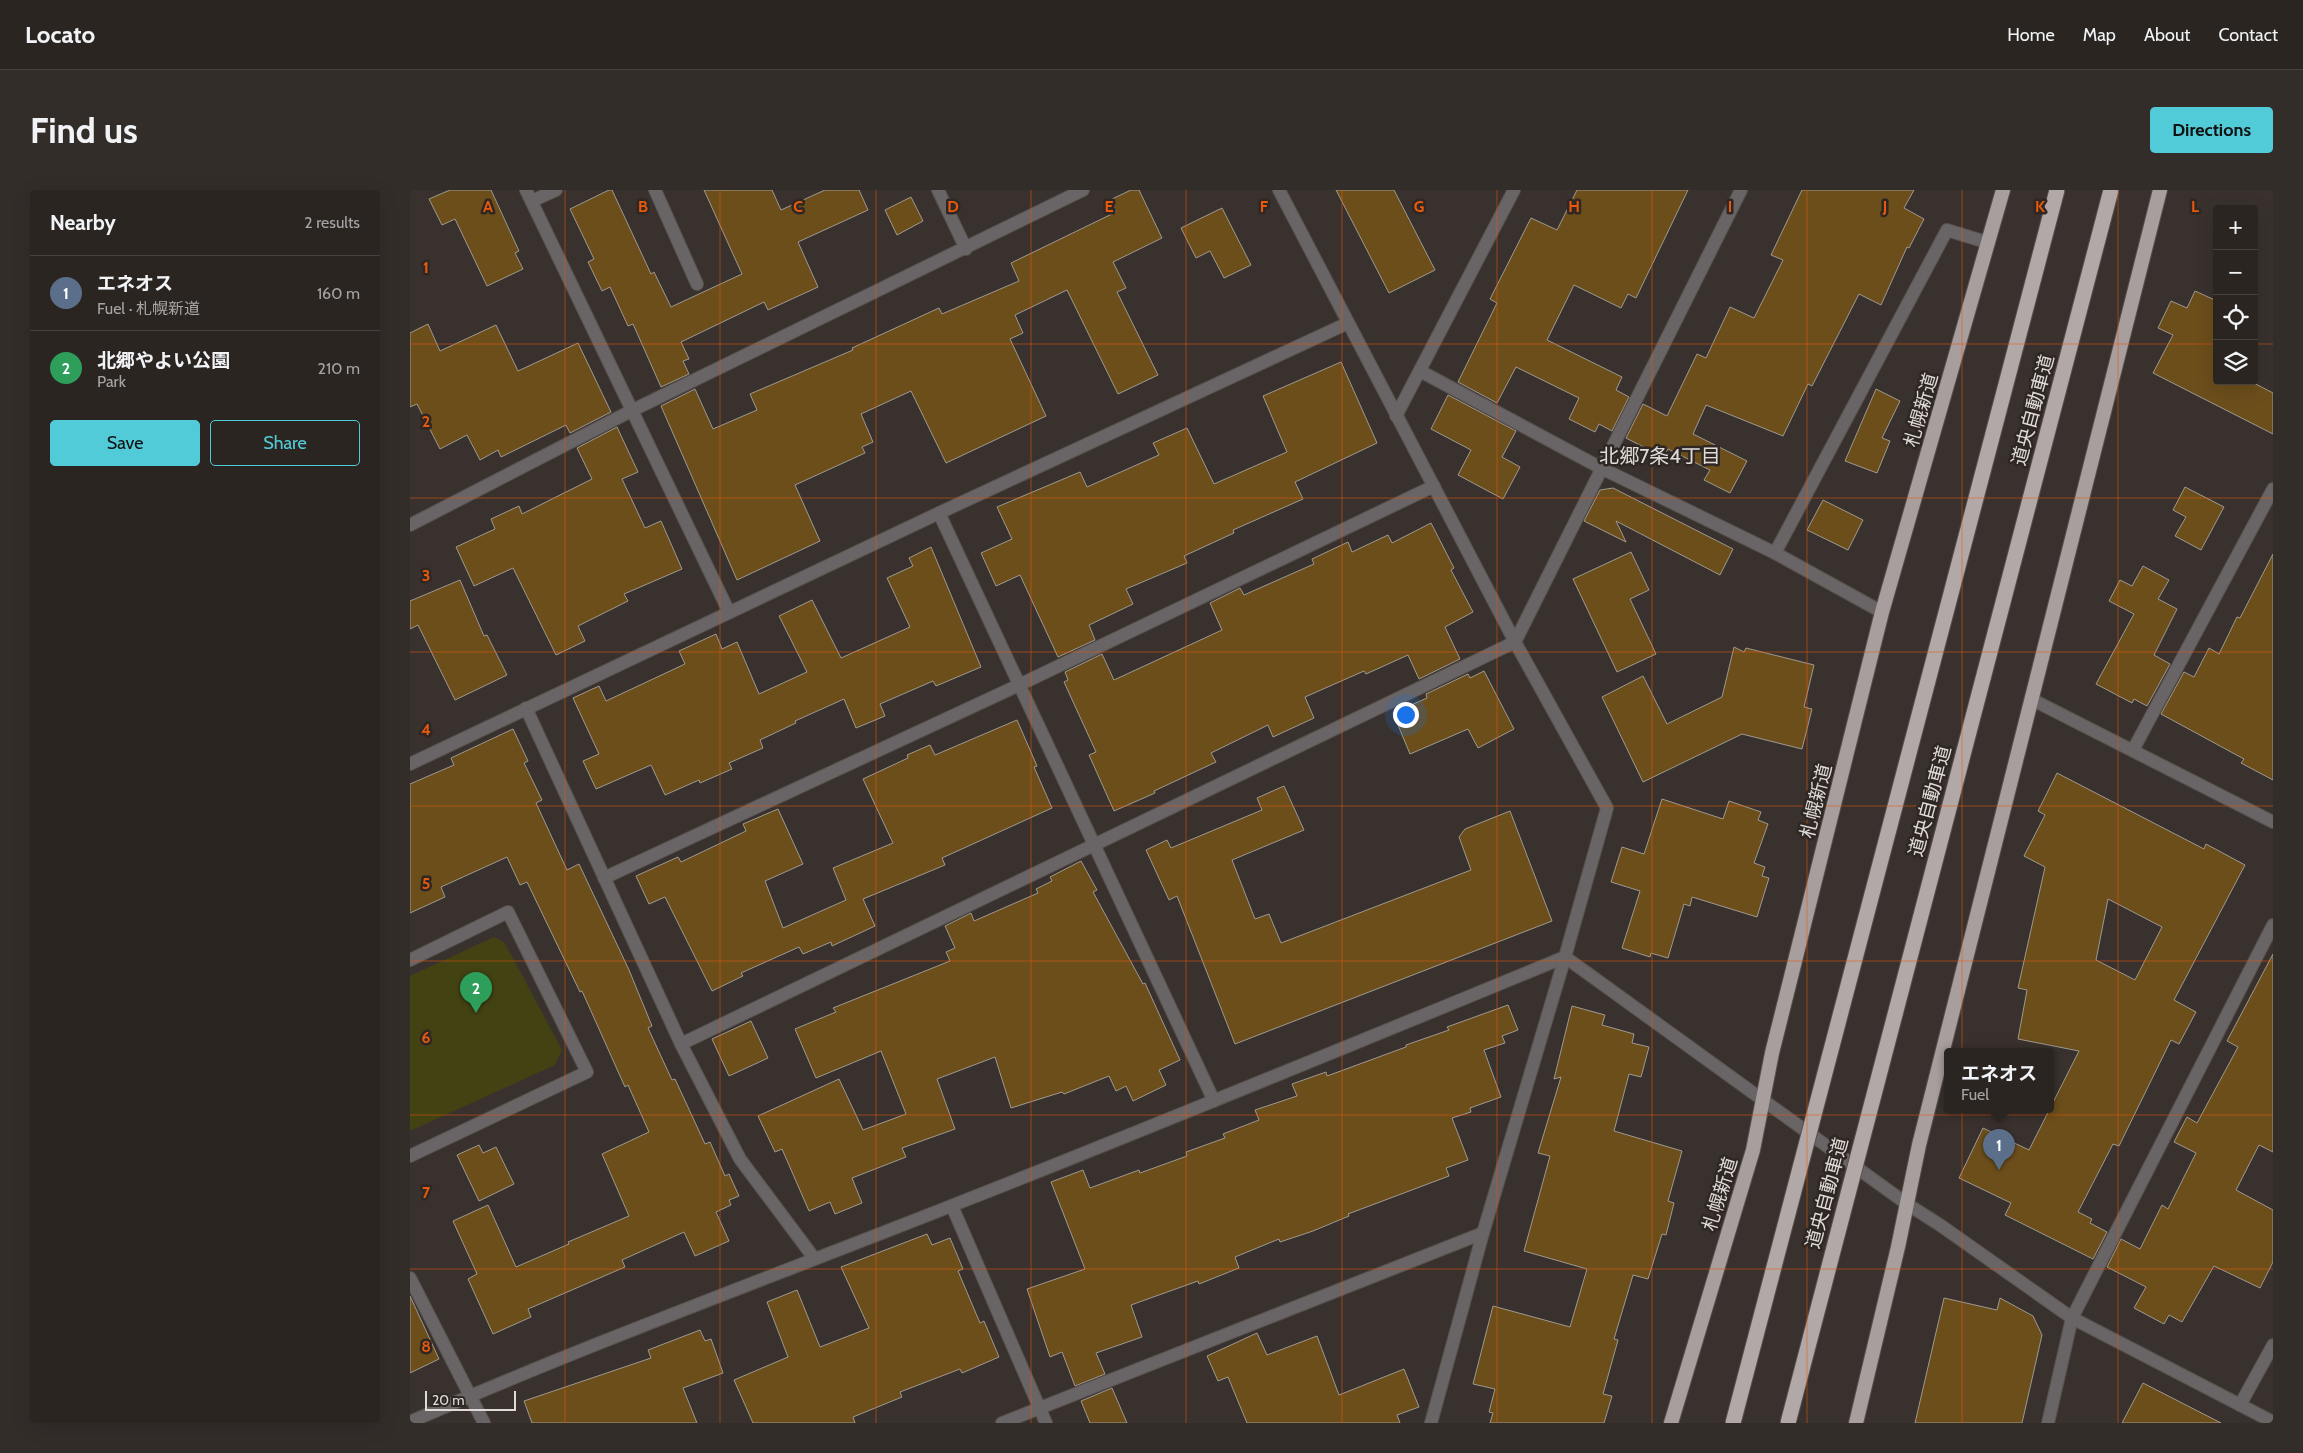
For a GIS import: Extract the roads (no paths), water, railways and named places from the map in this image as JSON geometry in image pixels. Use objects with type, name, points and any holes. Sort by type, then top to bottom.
[{"type":"highway","name":"札幌新道","points":[[1671,1423],[1753,1150],[1763,1100],[1882,612],[2003,190]]},
{"type":"highway","name":"道央自動車道","points":[[1733,1423],[2057,190]]},
{"type":"highway","name":"道央自動車道","points":[[1788,1423],[2111,190]]},
{"type":"highway","points":[[1856,1423],[1919,1145],[2160,190]]},
{"type":"street","points":[[556,190],[529,195],[728,612]]},
{"type":"street","points":[[655,190],[697,284]]},
{"type":"street","points":[[938,190],[966,249]]},
{"type":"street","points":[[410,525],[631,411],[966,249],[1083,190]]},
{"type":"street","points":[[1279,190],[1515,642],[1607,808],[1483,1233],[1430,1423]]},
{"type":"street","points":[[1396,416],[1514,190]]},
{"type":"street","points":[[681,1044],[1515,642],[1741,190]]},
{"type":"street","points":[[1775,553],[1947,230],[1989,243]]},
{"type":"street","points":[[410,764],[939,513],[1348,324]]},
{"type":"street","points":[[1420,371],[1601,468],[1775,553],[1882,612]]},
{"type":"street","points":[[604,878],[1019,685],[1434,486]]},
{"type":"street","points":[[2133,750],[2273,489]]},
{"type":"street","points":[[939,513],[1214,1102]]},
{"type":"street","points":[[2031,699],[2273,822]]},
{"type":"street","points":[[526,708],[681,1044],[740,1159],[814,1258]]},
{"type":"street","points":[[410,960],[508,912],[587,1072],[410,1156]]},
{"type":"street","points":[[2048,1423],[2072,1318],[2273,925]]},
{"type":"street","points":[[1565,956],[1907,1204],[2072,1318],[2273,1422]]},
{"type":"street","points":[[410,1422],[470,1396],[814,1258],[952,1206],[1214,1102],[1565,956]]},
{"type":"street","points":[[952,1206],[1046,1423]]},
{"type":"street","points":[[1002,1423],[1483,1233]]},
{"type":"street","points":[[410,1278],[484,1423]]},
{"type":"street","points":[[2240,1405],[2273,1344]]},
{"type":"place","name":"北郷やよい公園","points":[[476,1013]]},
{"type":"place","name":"エネオス","points":[[1999,1170]]},
{"type":"district","name":"北郷7条4丁目","points":[[1660,456]]}]
